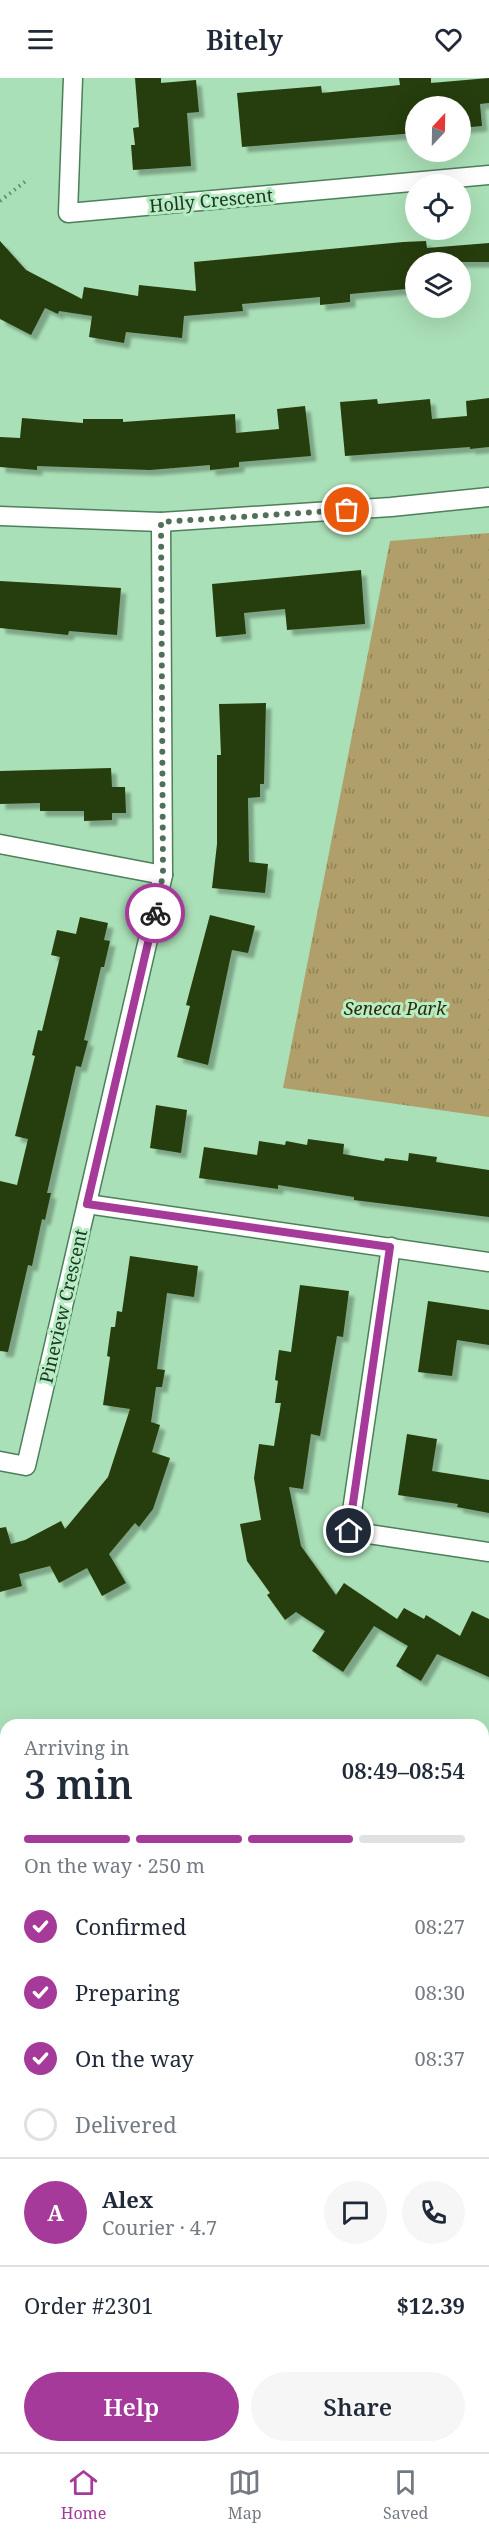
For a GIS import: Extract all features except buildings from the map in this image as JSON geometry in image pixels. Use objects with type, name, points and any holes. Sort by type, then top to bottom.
[{"type":"street","name":"Holly Crescent","points":[[73,78],[68,213],[489,175]]},
{"type":"street","points":[[0,516],[161,522],[391,507],[489,497]]},
{"type":"street","name":"Pineview Crescent","points":[[0,1461],[26,1466],[163,875],[161,522]]},
{"type":"street","points":[[0,844],[163,875]]},
{"type":"street","points":[[87,1204],[489,1262]]},
{"type":"street","points":[[390,1247],[349,1531],[489,1552]]},
{"type":"path","points":[[0,201],[26,181]]},
{"type":"green space","name":"Seneca Park","points":[[489,533],[489,1117],[283,1088],[390,541]]},
{"type":"way so far","points":[[155,913],[163,875],[161,522],[347,510]]},
{"type":"route","points":[[155,913],[87,1204],[390,1247],[349,1531]]}]
